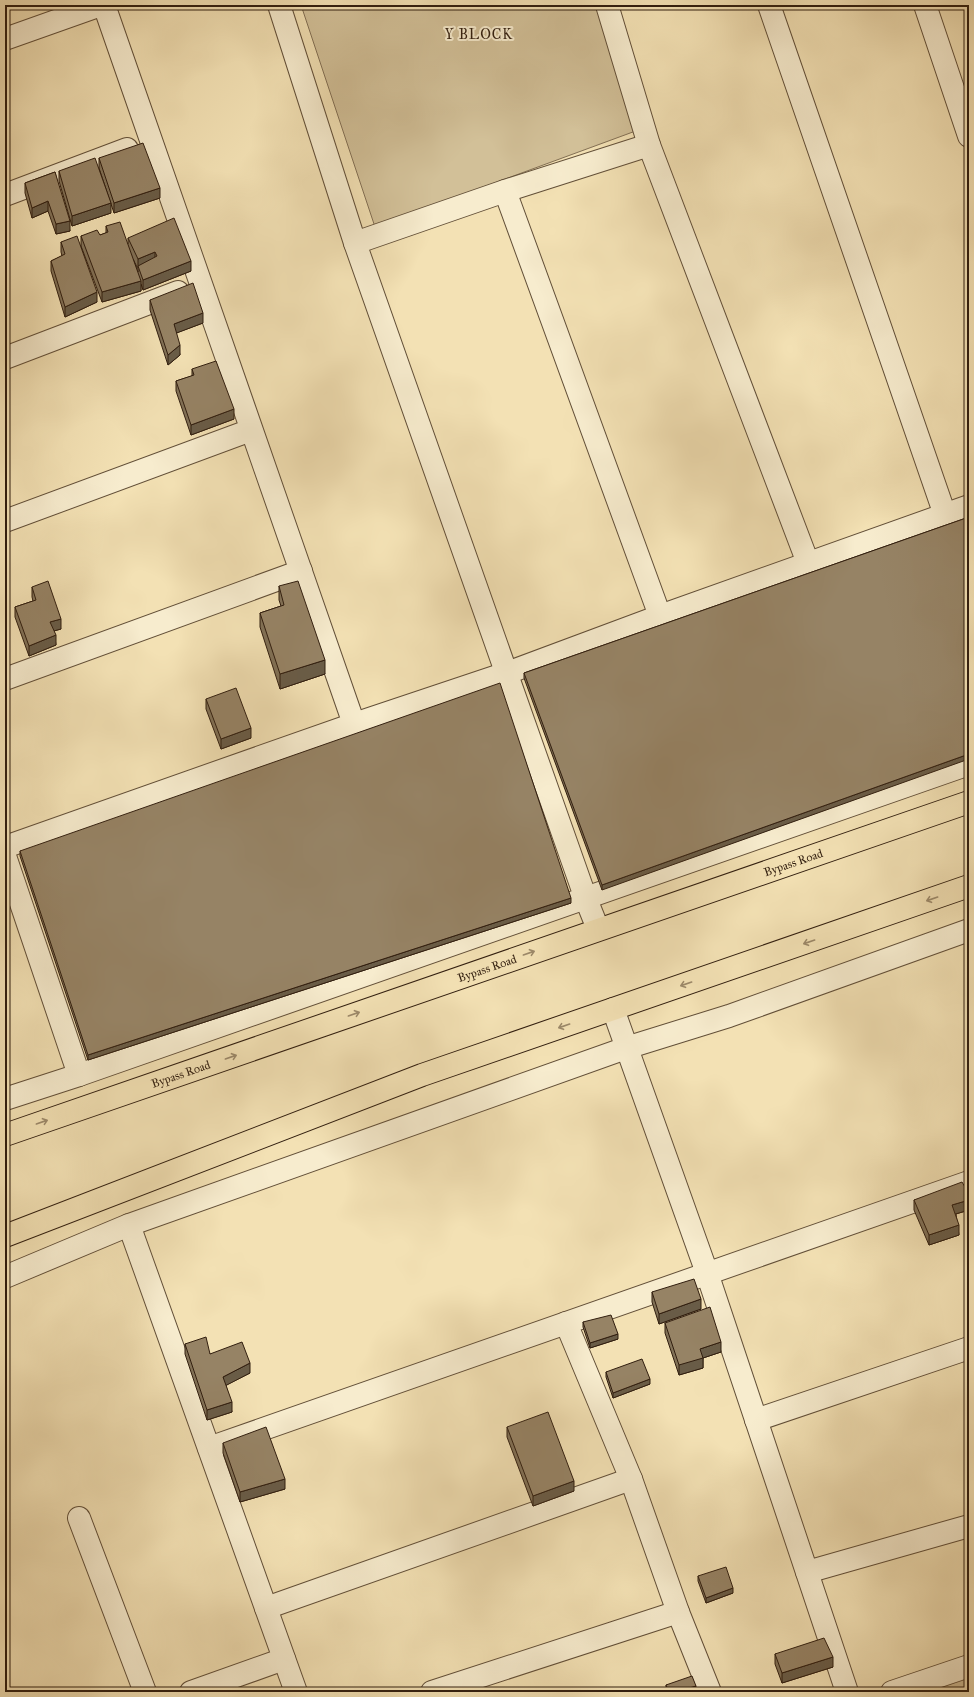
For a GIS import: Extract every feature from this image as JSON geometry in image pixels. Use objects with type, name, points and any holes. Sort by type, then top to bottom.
[{"type":"main road","name":"Bypass Road","points":[[5,1135],[969,802]]},
{"type":"main road","points":[[5,1236],[422,1075],[969,886]]},
{"type":"street","points":[[5,38],[102,5],[354,724]]},
{"type":"street","points":[[279,5],[355,243],[586,899],[598,929]]},
{"type":"street","points":[[607,5],[649,144],[808,563]]},
{"type":"street","points":[[769,5],[945,515]]},
{"type":"street","points":[[925,5],[969,136]]},
{"type":"street","points":[[5,195],[150,140]]},
{"type":"street","points":[[355,243],[505,191],[649,144]]},
{"type":"street","points":[[505,191],[660,616]]},
{"type":"street","points":[[5,358],[200,283]]},
{"type":"street","points":[[5,522],[251,430]]},
{"type":"street","points":[[5,847],[354,724],[507,673],[660,616],[969,506]]},
{"type":"street","points":[[5,679],[301,571]]},
{"type":"street","points":[[5,1099],[79,1076],[969,764]]},
{"type":"street","points":[[5,856],[79,1076]]},
{"type":"street","points":[[5,1277],[129,1225],[626,1048],[729,1016],[969,930]]},
{"type":"street","points":[[613,1010],[707,1273],[847,1692]]},
{"type":"street","points":[[209,1448],[969,1182]]},
{"type":"street","points":[[129,1225],[296,1692]]},
{"type":"street","points":[[566,1323],[632,1479],[678,1612],[710,1692]]},
{"type":"street","points":[[756,1420],[969,1348]]},
{"type":"street","points":[[266,1608],[632,1479]]},
{"type":"street","points":[[78,1518],[145,1692]]},
{"type":"street","points":[[807,1572],[969,1526]]},
{"type":"street","points":[[432,1692],[678,1612]]},
{"type":"street","points":[[191,1692],[284,1659]]},
{"type":"street","points":[[892,1692],[969,1666]]},
{"type":"shaded area","points":[[301,5],[598,5],[641,129],[375,227]]},
{"type":"shaded area","points":[[969,1669],[969,1692],[902,1692]]},
{"type":"building","points":[[143,143],[160,188],[114,203],[99,158]]},
{"type":"building","points":[[95,158],[111,203],[72,216],[59,171]]},
{"type":"building","points":[[55,172],[70,221],[56,224],[48,201],[32,208],[25,183]]},
{"type":"building","points":[[174,218],[191,261],[143,280],[138,266],[157,256],[155,252],[138,259],[128,238]]},
{"type":"building","points":[[120,222],[141,281],[102,292],[81,236],[97,230],[100,235],[108,232],[106,226]]},
{"type":"building","points":[[77,236],[97,292],[65,307],[51,261],[65,254],[61,242]]},
{"type":"building","points":[[193,283],[203,313],[174,324],[180,345],[168,355],[150,300]]},
{"type":"building","points":[[216,361],[234,409],[191,425],[176,381],[194,375],[192,369]]},
{"type":"building","points":[[969,517],[969,754],[602,885],[524,673]]},
{"type":"building","points":[[48,581],[61,619],[50,622],[56,635],[29,646],[15,607],[36,600],[32,587]]},
{"type":"building","points":[[298,581],[325,660],[280,674],[260,613],[284,605],[279,586]]},
{"type":"building","points":[[500,683],[571,898],[88,1055],[20,851]]},
{"type":"building","points":[[236,688],[251,728],[221,739],[206,699]]},
{"type":"building","points":[[969,1180],[969,1191],[966,1181]]},
{"type":"building","points":[[962,1182],[969,1194],[969,1200],[952,1205],[959,1225],[929,1235],[914,1200]]},
{"type":"building","points":[[694,1279],[701,1299],[659,1314],[652,1292]]},
{"type":"building","points":[[710,1307],[721,1342],[700,1349],[703,1358],[679,1365],[665,1323]]},
{"type":"building","points":[[611,1315],[618,1334],[590,1343],[583,1322]]},
{"type":"building","points":[[206,1337],[210,1354],[242,1342],[250,1363],[223,1377],[232,1402],[207,1410],[185,1344]]},
{"type":"building","points":[[642,1359],[650,1379],[613,1393],[606,1372]]},
{"type":"building","points":[[548,1412],[574,1481],[533,1496],[507,1427]]},
{"type":"building","points":[[266,1427],[285,1479],[240,1492],[223,1443]]},
{"type":"building","points":[[726,1567],[733,1588],[706,1598],[698,1576]]},
{"type":"building","points":[[824,1638],[833,1657],[782,1673],[775,1654]]},
{"type":"building","points":[[692,1676],[696,1686],[679,1691],[680,1692],[669,1692],[666,1685]]},
{"type":"district","name":"Y BLOCK","points":[[479,34]]}]
